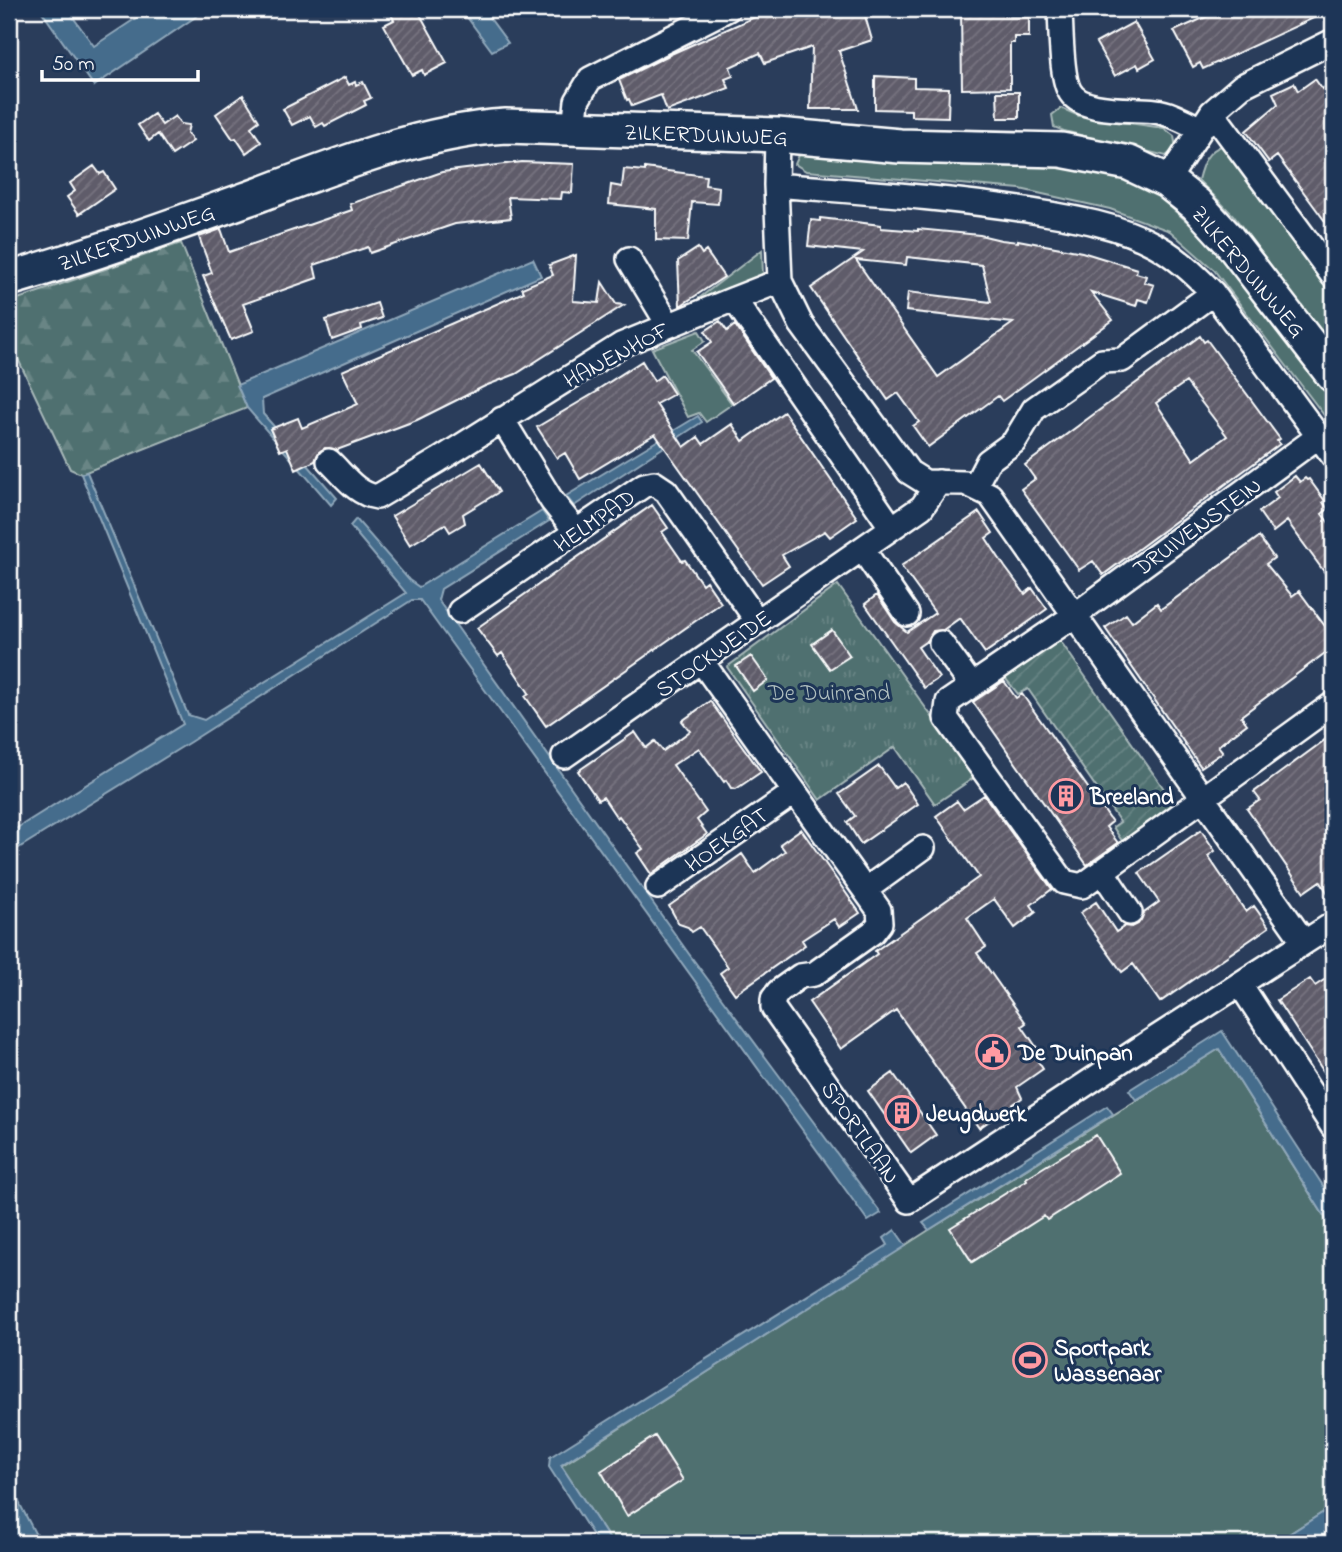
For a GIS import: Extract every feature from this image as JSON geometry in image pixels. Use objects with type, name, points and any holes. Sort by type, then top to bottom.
[{"type":"street","points":[[573,130],[578,101],[590,79],[728,9]]},
{"type":"street","points":[[1060,9],[1066,78],[1069,90],[1077,102],[1091,106],[1157,111],[1206,121],[1333,276]]},
{"type":"street","points":[[1167,181],[1206,121],[1242,86],[1333,41]]},
{"type":"street","name":"ZILKERDUINWEG","points":[[9,279],[153,232],[320,172],[446,133],[506,126],[776,135],[900,146],[1065,150],[1129,163],[1167,181],[1196,204],[1228,239],[1333,375]]},
{"type":"street","points":[[776,135],[780,281],[801,324],[909,472],[925,482],[965,483],[990,495],[1304,942]]},
{"type":"street","name":"ZILKERDUINWEG","points":[[776,185],[965,201],[1080,220],[1119,230],[1155,245],[1196,274],[1213,293],[1333,456]]},
{"type":"street","points":[[629,259],[668,324]]},
{"type":"street","points":[[780,281],[734,299],[892,528]]},
{"type":"street","points":[[975,486],[988,461],[1014,442],[1034,409],[1101,361],[1122,360],[1213,293]]},
{"type":"street","name":"HANENHOF","points":[[330,461],[358,490],[366,495],[377,496],[621,345],[734,299]]},
{"type":"street","points":[[502,419],[552,501],[576,531]]},
{"type":"street","name":"DRUIVENSTEIN","points":[[1075,615],[1319,436]]},
{"type":"street","points":[[907,614],[863,550],[922,507],[939,482]]},
{"type":"street","name":"HELMPAD","points":[[460,611],[644,485],[654,483],[666,491],[758,622]]},
{"type":"street","name":"STOCKWEIDE","points":[[564,756],[863,550]]},
{"type":"street","points":[[1075,615],[948,702],[946,719],[1064,882],[1082,886],[1333,704]]},
{"type":"street","points":[[941,643],[972,686]]},
{"type":"street","points":[[702,662],[865,890],[923,848]]},
{"type":"street","name":"HOEKGAT","points":[[658,887],[795,792]]},
{"type":"street","points":[[1102,872],[1130,913]]},
{"type":"street","name":"SPORTLAAN","points":[[865,890],[879,910],[880,923],[873,932],[814,974],[800,976],[779,991],[773,999],[774,1008],[909,1200],[1333,923]]},
{"type":"street","points":[[1240,984],[1333,1127]]},
{"type":"green space","points":[[1061,108],[1079,116],[1164,128],[1174,136],[1176,148],[1166,156],[1064,131],[1054,127],[1052,115]]},
{"type":"green space","points":[[1224,145],[1333,291],[1333,349],[1233,215],[1198,180],[1206,158],[1213,150]]},
{"type":"green space","points":[[800,153],[1083,168],[1116,174],[1151,190],[1208,240],[1333,397],[1333,427],[1214,270],[1170,231],[1110,209],[1020,189],[806,171],[795,164]]},
{"type":"green space","points":[[181,243],[247,408],[81,474],[70,469],[9,340],[9,302]]},
{"type":"green space","points":[[762,250],[763,275],[690,305]]},
{"type":"green space","points":[[699,331],[705,341],[692,350],[732,404],[706,422],[699,413],[688,417],[652,349]]},
{"type":"green space","name":"De Duinrand","points":[[838,585],[975,777],[935,804],[895,747],[820,800],[727,667]]},
{"type":"green space","points":[[1059,639],[1176,806],[1122,841],[1113,827],[1120,822],[1028,689],[1018,694],[1005,678]]},
{"type":"green space","name":"Sportpark Wassenaar","points":[[1219,1049],[1333,1230],[1333,1506],[1275,1543],[612,1543],[561,1466],[929,1230]]},
{"type":"water","points":[[40,9],[67,9],[94,46],[150,9],[207,9],[94,86]]},
{"type":"water","points":[[461,9],[483,9],[508,43],[492,51]]},
{"type":"water","points":[[533,259],[541,276],[262,399],[263,414],[337,498],[331,505],[247,408],[237,385]]},
{"type":"water","points":[[698,416],[702,422],[574,506],[566,496]]},
{"type":"water","points":[[87,472],[188,715],[204,720],[406,593],[350,526],[356,519],[409,580],[419,587],[542,511],[549,521],[441,589],[438,600],[689,954],[881,1213],[868,1221],[420,600],[412,600],[9,854],[9,833],[183,724],[81,474]]},
{"type":"water","points":[[1222,1031],[1333,1201],[1333,1230],[1219,1049],[1136,1100],[1129,1090]]},
{"type":"water","points":[[1107,1106],[1113,1114],[929,1230],[923,1223]]},
{"type":"water","points":[[895,1230],[906,1246],[561,1465],[612,1543],[598,1543],[549,1467],[550,1457],[888,1245],[884,1238]]},
{"type":"water","points":[[9,1483],[40,1543],[19,1543],[9,1523]]},
{"type":"water","points":[[1333,1506],[1333,1543],[1275,1543]]},
{"type":"building","points":[[388,9],[417,9],[447,63],[424,75],[422,70],[412,75],[384,25],[394,20]]},
{"type":"building","points":[[773,9],[863,9],[872,40],[839,51],[858,109],[810,109],[812,47],[765,63],[760,53],[730,67],[733,76],[725,79],[729,88],[667,111],[661,95],[632,106],[629,99],[627,100],[619,80]]},
{"type":"building","points":[[961,9],[1004,9],[1004,16],[1029,17],[1029,37],[1014,37],[1014,43],[1010,43],[1010,88],[962,89]]},
{"type":"building","points":[[1224,9],[1333,9],[1203,69],[1200,63],[1193,67],[1174,31]]},
{"type":"building","points":[[1134,22],[1155,59],[1139,68],[1137,64],[1115,76],[1096,43]]},
{"type":"building","points":[[875,76],[914,78],[914,87],[949,88],[948,117],[911,116],[911,110],[875,109]]},
{"type":"building","points":[[345,77],[349,85],[363,82],[371,98],[364,101],[366,105],[325,126],[323,123],[316,127],[310,116],[292,125],[283,109]]},
{"type":"building","points":[[1315,79],[1322,89],[1333,81],[1333,232],[1277,156],[1269,162],[1246,131],[1278,104],[1273,93],[1294,83],[1298,91]]},
{"type":"building","points":[[997,92],[1019,92],[1019,118],[998,118]]},
{"type":"building","points":[[243,95],[259,121],[251,127],[261,142],[246,153],[216,114]]},
{"type":"building","points":[[154,114],[162,125],[175,116],[181,124],[189,125],[187,133],[193,141],[172,155],[158,134],[149,141],[138,125]]},
{"type":"building","points":[[522,162],[574,164],[572,193],[562,192],[561,199],[508,197],[511,218],[455,224],[370,253],[368,247],[314,265],[317,278],[243,304],[254,331],[231,340],[203,276],[212,273],[199,237],[221,229],[229,252],[352,210],[350,204],[442,172]]},
{"type":"building","points":[[94,166],[100,174],[104,172],[115,189],[79,214],[67,197],[75,191],[70,183]]},
{"type":"building","points":[[645,168],[706,176],[705,185],[719,187],[718,204],[692,202],[688,241],[656,240],[656,209],[609,204],[611,185],[622,187],[624,169],[645,171]]},
{"type":"building","points":[[820,218],[881,225],[881,228],[980,235],[1082,252],[1137,269],[1136,273],[1146,276],[1144,282],[1154,285],[1148,302],[1138,299],[1136,306],[1091,292],[1113,320],[1002,401],[998,396],[928,447],[913,426],[919,422],[898,393],[888,400],[811,288],[863,252],[808,246],[811,220],[820,221]],"holes":[[[907,257],[982,265],[991,302],[908,292],[906,311],[1013,323],[938,377],[856,260],[906,265]]]},
{"type":"building","points":[[698,248],[702,254],[706,251],[724,277],[680,306],[678,261]]},
{"type":"building","points":[[576,255],[573,301],[599,303],[602,282],[616,304],[624,305],[516,374],[485,386],[417,420],[337,450],[325,448],[319,452],[315,461],[296,470],[287,448],[280,451],[270,429],[298,418],[302,428],[358,404],[342,371],[524,292],[522,288],[553,275],[549,265]]},
{"type":"building","points":[[377,303],[382,318],[332,340],[326,320]]},
{"type":"building","points":[[720,321],[727,331],[735,325],[771,378],[734,404],[697,352],[712,342],[705,331]]},
{"type":"building","points":[[1200,336],[1204,342],[1207,340],[1280,439],[1277,441],[1280,444],[1103,575],[1093,561],[1079,570],[1021,489],[1035,479],[1025,465]],"holes":[[[1186,382],[1227,436],[1194,460],[1156,403]]]},
{"type":"building","points":[[642,361],[654,381],[662,375],[674,394],[656,404],[684,447],[698,437],[703,444],[732,424],[743,441],[784,412],[857,518],[830,537],[825,531],[782,555],[789,566],[762,584],[655,434],[580,479],[565,453],[557,458],[537,427]]},
{"type":"building","points":[[481,463],[499,492],[463,514],[465,523],[450,532],[445,524],[410,545],[392,516]]},
{"type":"building","points":[[1295,476],[1300,482],[1305,478],[1309,479],[1328,509],[1322,514],[1333,528],[1333,584],[1287,521],[1273,532],[1259,512],[1278,498],[1274,492]]},
{"type":"building","points":[[652,505],[668,528],[662,532],[682,561],[685,560],[702,584],[706,581],[721,603],[546,726],[525,696],[529,693],[502,653],[498,656],[477,628]]},
{"type":"building","points":[[979,512],[993,533],[986,538],[1005,567],[1025,594],[1032,588],[1047,609],[985,653],[960,618],[943,630],[933,631],[928,640],[918,647],[939,678],[924,688],[865,604],[877,595],[895,622],[907,632],[935,613],[901,566]]},
{"type":"building","points":[[1259,537],[1274,558],[1266,564],[1292,596],[1299,591],[1333,637],[1333,647],[1241,716],[1247,724],[1218,746],[1223,752],[1201,767],[1105,628],[1126,614],[1132,622],[1157,603],[1161,609]]},
{"type":"building","points":[[832,630],[850,656],[830,669],[812,644]]},
{"type":"building","points":[[751,656],[768,680],[753,691],[736,666]]},
{"type":"building","name":"Breeland","points":[[1004,681],[1016,698],[1022,694],[1112,822],[1106,827],[1118,843],[1087,865],[973,702]]},
{"type":"building","points":[[710,701],[761,772],[736,789],[731,788],[699,748],[673,765],[706,812],[697,820],[707,834],[651,874],[637,853],[643,849],[603,797],[598,800],[578,771],[635,732],[646,748],[655,741],[663,751],[690,731],[682,721]]},
{"type":"building","points":[[1333,734],[1333,901],[1320,881],[1304,892],[1247,809],[1260,800],[1254,792]]},
{"type":"building","points":[[879,766],[895,788],[903,782],[918,804],[861,844],[847,822],[855,816],[839,794]]},
{"type":"building","points":[[984,795],[1052,889],[1031,905],[1036,912],[1015,928],[994,899],[967,918],[986,947],[977,953],[1026,1023],[1022,1026],[1037,1048],[1032,1052],[1043,1069],[1017,1087],[1022,1098],[979,1128],[896,1010],[841,1049],[809,1002],[979,877],[936,816],[957,801],[963,809]]},
{"type":"building","points":[[801,829],[860,913],[839,927],[834,919],[802,940],[805,945],[735,994],[720,973],[728,967],[700,927],[692,932],[688,927],[679,924],[669,906],[742,854],[755,873],[785,851],[780,844]]},
{"type":"building","points":[[1201,830],[1215,851],[1208,856],[1246,912],[1254,906],[1269,927],[1160,1002],[1133,964],[1122,972],[1080,913],[1096,902],[1116,932],[1125,926],[1138,924],[1144,913],[1159,902],[1139,873]]},
{"type":"building","points":[[1333,974],[1333,1086],[1277,1000],[1310,979],[1315,986]]},
{"type":"building","name":"Jeugdwerk","points":[[893,1073],[936,1135],[911,1153],[868,1091]]},
{"type":"building","points":[[1096,1135],[1120,1173],[1047,1220],[1044,1216],[972,1262],[950,1228]]},
{"type":"building","points":[[655,1436],[683,1480],[627,1516],[601,1471]]},
{"type":"place","name":"Breeland","points":[[1066,796]]},
{"type":"place","name":"De Duinpan","points":[[993,1052]]},
{"type":"place","name":"Jeugdwerk","points":[[902,1113]]},
{"type":"place","name":"Sportpark Wassenaar","points":[[1030,1360]]}]
